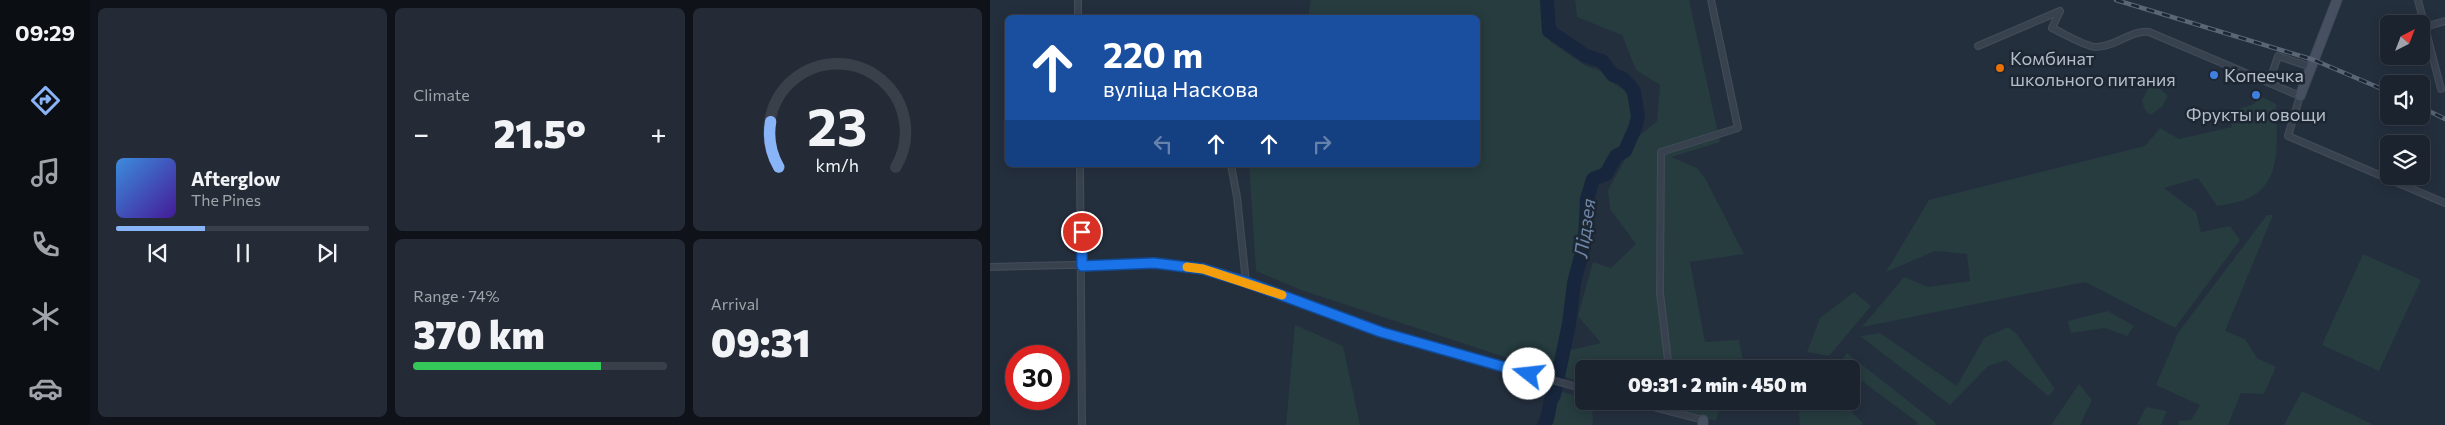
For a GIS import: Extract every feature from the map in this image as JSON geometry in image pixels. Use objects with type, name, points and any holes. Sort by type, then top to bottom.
[{"type":"street","points":[[1078,0],[1078,15]]},
{"type":"street","points":[[1668,360],[1660,293],[1661,152],[1738,128],[1712,0]]},
{"type":"street","points":[[2337,0],[2300,96],[2288,136],[2445,203]]},
{"type":"street","points":[[2418,0],[2422,15]]},
{"type":"street","points":[[1978,46],[2060,11],[2052,28],[2094,47],[2110,44],[2140,31],[2149,32],[2300,96]]},
{"type":"street","points":[[2430,26],[2445,21]]},
{"type":"street","points":[[2430,46],[2441,89]]},
{"type":"street","points":[[2269,83],[2278,56],[2312,63]]},
{"type":"street","points":[[1080,167],[1082,425]]},
{"type":"street","points":[[1231,167],[1238,197],[1246,282]]},
{"type":"street","points":[[990,267],[1154,263],[1203,269],[1246,282],[1381,332],[1575,387]]},
{"type":"street","points":[[1665,410],[1703,423]]},
{"type":"street","points":[[1680,410],[1681,414]]},
{"type":"green space","points":[[1311,0],[1545,0],[1545,35],[1551,42],[1586,66],[1602,71],[1614,84],[1627,91],[1633,120],[1632,134],[1629,141],[1612,160],[1607,172],[1594,178],[1588,186],[1585,196],[1585,219],[1570,284],[1562,352],[1601,343],[1578,316],[1593,262],[1611,268],[1636,244],[1610,209],[1608,190],[1637,138],[1657,121],[1660,85],[1636,70],[1622,35],[1577,17],[1575,0],[1689,0],[1720,142],[1671,157],[1697,168],[1705,178],[1744,254],[1690,262],[1705,342],[1739,340],[1743,360],[1575,360],[1575,380],[1301,290],[1256,271],[1249,167],[1480,167],[1480,15],[1308,15]]},
{"type":"green space","points":[[2149,86],[2159,88],[2168,96],[2162,107],[2150,115],[2145,110],[2142,101]]},
{"type":"green space","points":[[2262,97],[2276,104],[2277,145],[2272,172],[2266,183],[2257,193],[2241,201],[2217,206],[2198,178],[2164,188],[2196,212],[2201,232],[2230,226],[2240,240],[2175,328],[2085,282],[1862,327],[1904,277],[1928,287],[1970,281],[1967,254],[1935,251],[1886,272],[1929,200],[2145,146],[2160,128],[2179,139],[2232,127],[2228,112],[2252,105]]},
{"type":"green space","points":[[2267,215],[2273,215],[2225,331],[2245,339],[2257,358],[2276,367],[2264,394],[2241,393],[2228,425],[2178,425],[2179,421],[2191,420],[2200,405],[2156,385],[2178,333]]},
{"type":"green space","points":[[2363,254],[2421,280],[2379,371],[2322,345]]},
{"type":"green space","points":[[1854,292],[1871,306],[1829,356],[1807,352],[1820,318]]},
{"type":"green space","points":[[2108,311],[2134,326],[2127,336],[2105,328],[2071,333],[2068,321]]},
{"type":"green space","points":[[1295,325],[1343,346],[1360,425],[1286,425]]},
{"type":"green space","points":[[2008,327],[2016,333],[2055,389],[2048,396],[2006,360],[1988,366],[1950,405],[1860,336],[1880,333],[1957,386],[1984,338]]},
{"type":"green space","points":[[1847,353],[1856,360],[1841,360]]},
{"type":"green space","points":[[1860,363],[1935,422],[1935,425],[1917,425],[1917,422],[1860,380]]},
{"type":"green space","points":[[2079,384],[2092,400],[2080,425],[2051,425]]},
{"type":"green space","points":[[1555,390],[1575,396],[1575,410],[1592,410],[1593,425],[1544,425],[1550,417],[1549,401]]},
{"type":"green space","points":[[2302,391],[2372,424],[2284,425]]},
{"type":"green space","points":[[2146,407],[2167,411],[2161,425],[2137,425]]},
{"type":"green space","points":[[1679,410],[1718,410],[1716,421]]},
{"type":"green space","points":[[1801,410],[1849,410],[1863,423],[1862,425],[1800,425],[1799,413]]},
{"type":"waterway","name":"Лідзея","points":[[1544,425],[1548,417],[1550,402],[1554,395],[1569,324],[1574,283],[1585,241],[1587,199],[1593,179],[1606,174],[1616,156],[1625,151],[1638,117],[1634,92],[1622,78],[1613,75],[1602,61],[1586,56],[1549,31],[1547,0]]},
{"type":"railway","points":[[2116,0],[2314,60],[2380,88]]},
{"type":"railway","points":[[2430,112],[2445,119]]},
{"type":"slow traffic","points":[[1187,267],[1203,269],[1282,295]]},
{"type":"place","name":"Комбинат школьного питания","points":[[2000,68]]},
{"type":"place","name":"Копеечка","points":[[2214,75]]},
{"type":"place","name":"Фрукты и овощи","points":[[2256,95]]},
{"type":"route","points":[[1082,232],[1082,266],[1154,263],[1203,269],[1246,282],[1381,332],[1529,374]]}]
